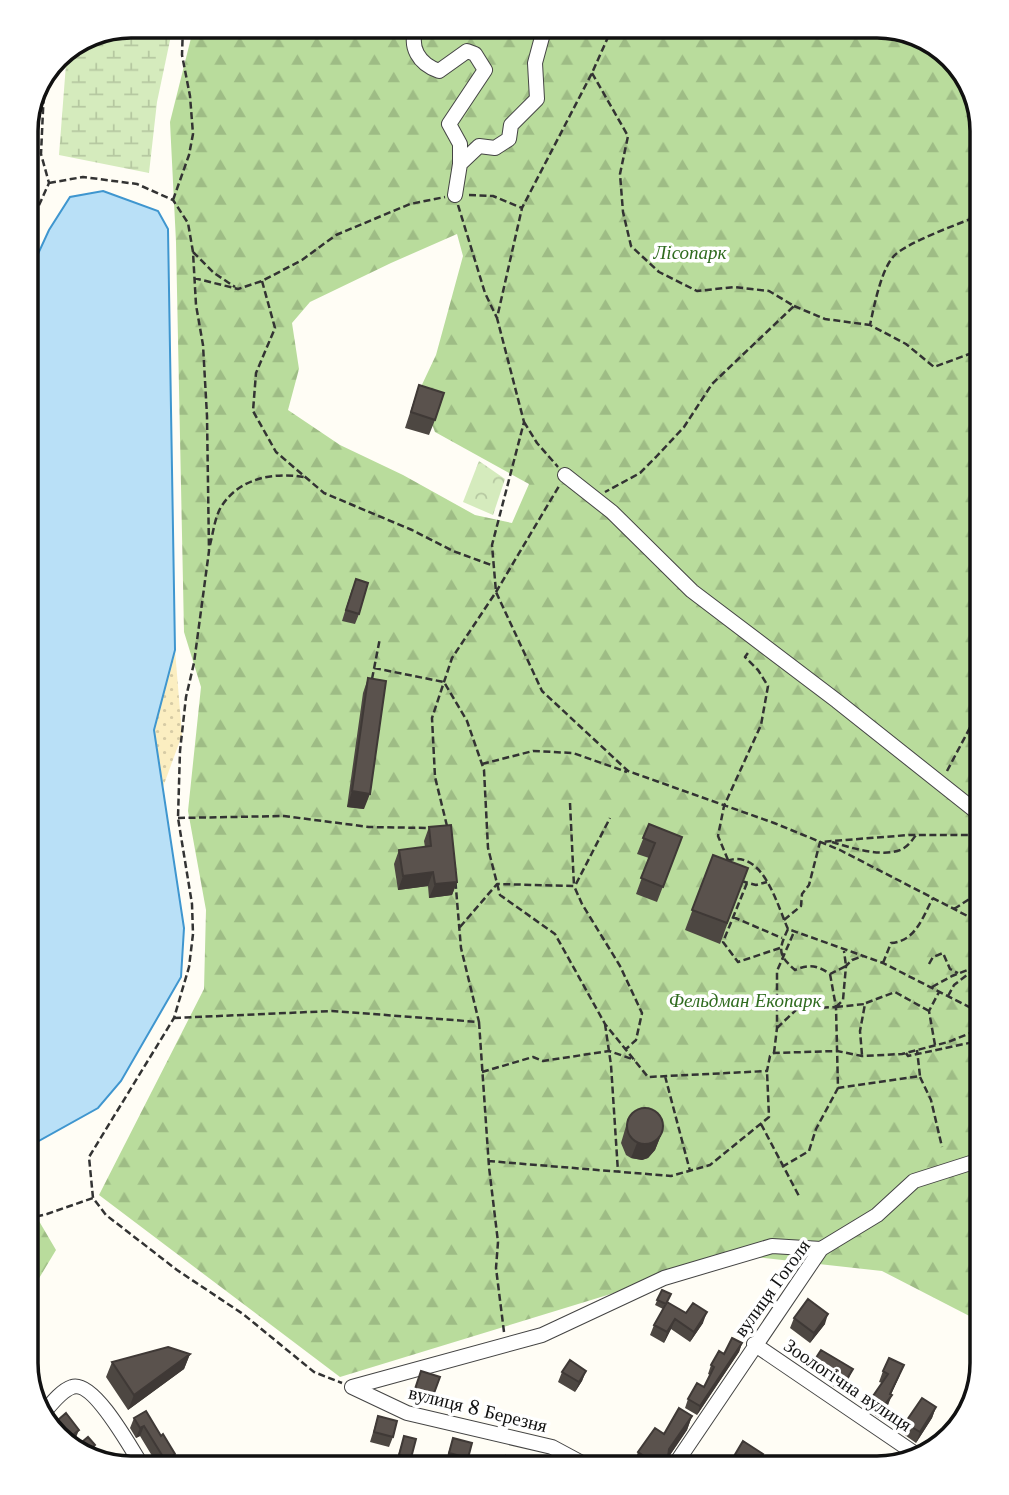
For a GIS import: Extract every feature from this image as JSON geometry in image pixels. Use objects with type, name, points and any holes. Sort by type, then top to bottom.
[{"type":"street","points":[[413,39],[415,52],[426,66],[439,71],[467,51],[475,54],[485,70],[449,124],[460,145],[455,195]]},
{"type":"street","points":[[460,164],[479,146],[495,148],[509,139],[511,125],[537,99],[535,63],[541,39]]},
{"type":"street","points":[[565,475],[612,512],[692,591],[970,807]]},
{"type":"street","name":"вулиця Гоголя","points":[[681,1456],[821,1249],[877,1215],[914,1181],[970,1163]]},
{"type":"street","points":[[352,1387],[542,1335],[664,1278],[772,1246],[821,1249]]},
{"type":"street","name":"Зоологічна вулиця","points":[[754,1345],[910,1450]]},
{"type":"street","points":[[50,1407],[73,1386],[85,1387],[99,1399],[136,1456]]},
{"type":"street","name":"вулиця 8 Березня","points":[[352,1387],[407,1413],[552,1447],[569,1456]]},
{"type":"path","points":[[173,200],[189,155],[193,134],[190,96],[182,55],[183,39]]},
{"type":"path","points":[[497,318],[522,208],[607,39]]},
{"type":"path","points":[[592,73],[628,136],[620,174],[623,212],[631,246],[659,272],[697,290],[734,287],[769,291],[794,306],[825,319],[870,325],[906,344],[934,367],[970,354]]},
{"type":"path","points":[[39,206],[50,183],[41,154],[43,104]]},
{"type":"path","points":[[50,183],[83,177],[137,184],[173,200],[188,223],[203,345],[207,404],[209,551]]},
{"type":"path","points":[[194,278],[238,289],[262,281],[302,260],[336,235],[410,204],[455,195],[493,195],[522,208]]},
{"type":"path","points":[[448,828],[435,777],[432,718],[452,658],[496,592],[565,475],[537,443],[524,422],[497,318],[485,293],[455,195]]},
{"type":"path","points":[[870,325],[877,292],[893,256],[924,238],[970,219]]},
{"type":"path","points":[[193,252],[214,273],[238,289]]},
{"type":"path","points":[[262,281],[275,328],[256,373],[253,411],[275,452],[324,493],[412,530],[453,551],[494,566]]},
{"type":"path","points":[[593,497],[640,473],[684,427],[712,384],[794,306]]},
{"type":"path","points":[[524,422],[492,545],[496,592],[542,691],[628,771],[820,842],[970,917]]},
{"type":"path","points":[[305,477],[261,476],[236,491],[220,508],[209,551],[183,722],[178,818],[192,904],[193,933],[189,967],[174,1018],[89,1157],[93,1198],[106,1215],[177,1270],[243,1314],[314,1372],[352,1387]]},
{"type":"path","points":[[371,683],[380,638]]},
{"type":"path","points":[[728,860],[719,836],[724,806],[761,725],[768,686],[758,670],[745,657],[757,640]]},
{"type":"path","points":[[374,668],[444,682],[467,721],[482,764],[488,848],[500,895],[555,934],[605,1024],[648,1077],[767,1071]]},
{"type":"path","points":[[940,783],[970,727]]},
{"type":"path","points":[[482,764],[533,751],[573,753],[604,766],[645,777]]},
{"type":"path","points":[[570,803],[574,887],[620,966],[642,1013],[636,1040],[626,1049]]},
{"type":"path","points":[[178,818],[284,816],[369,827],[435,828]]},
{"type":"path","points":[[574,887],[610,818]]},
{"type":"path","points":[[820,842],[916,835],[970,835]]},
{"type":"path","points":[[829,841],[860,851],[885,852],[904,848],[916,835]]},
{"type":"path","points":[[783,920],[801,906],[802,894],[809,885],[820,842]]},
{"type":"path","points":[[453,850],[461,948],[479,1022],[488,1161],[498,1242],[496,1268],[505,1343]]},
{"type":"path","points":[[728,860],[738,859],[753,864],[767,882],[788,929],[883,963],[970,1007]]},
{"type":"path","points":[[724,866],[728,860]]},
{"type":"path","points":[[742,882],[755,885],[767,882]]},
{"type":"path","points":[[747,883],[723,942],[738,962],[780,948]]},
{"type":"path","points":[[497,884],[574,887]]},
{"type":"path","points":[[459,928],[497,884]]},
{"type":"path","points":[[883,963],[891,943],[903,942],[912,935],[933,898]]},
{"type":"path","points":[[954,909],[970,899]]},
{"type":"path","points":[[733,917],[783,938]]},
{"type":"path","points":[[782,1167],[809,1151],[816,1129],[838,1088],[836,1007],[830,974],[820,967],[807,965],[795,970],[783,958],[780,948],[788,929]]},
{"type":"path","points":[[488,1161],[671,1176],[710,1165],[769,1117],[767,1071],[770,1056],[774,1053],[777,1028],[777,971],[794,932]]},
{"type":"path","points":[[836,1007],[843,1000],[846,966],[844,950]]},
{"type":"path","points":[[929,964],[933,957],[943,953],[950,969],[958,973]]},
{"type":"path","points":[[830,974],[863,956]]},
{"type":"path","points":[[931,988],[958,973],[970,971]]},
{"type":"path","points":[[948,996],[954,985],[970,971]]},
{"type":"path","points":[[777,1028],[797,1009],[865,1004],[895,992],[929,1011]]},
{"type":"path","points":[[936,1047],[929,1011],[939,992]]},
{"type":"path","points":[[862,1056],[860,1031],[865,1004]]},
{"type":"path","points":[[174,1018],[332,1011],[479,1022]]},
{"type":"path","points":[[605,1024],[618,1172]]},
{"type":"path","points":[[774,1053],[837,1051],[862,1056],[917,1052],[970,1033]]},
{"type":"path","points":[[960,1037],[962,1044]]},
{"type":"path","points":[[936,1047],[970,1042]]},
{"type":"path","points":[[482,1072],[533,1057],[543,1061],[609,1051],[635,1060]]},
{"type":"path","points":[[917,1052],[920,1076],[931,1100],[942,1147]]},
{"type":"path","points":[[665,1076],[690,1171]]},
{"type":"path","points":[[838,1088],[920,1076]]},
{"type":"path","points":[[761,1124],[800,1198]]},
{"type":"path","points":[[39,1215],[93,1198]]},
{"type":"green space","points":[[170,39],[157,102],[149,173],[59,155],[66,67],[70,62],[85,51],[114,40]]},
{"type":"green space","name":"Лісопарк","points":[[191,39],[883,39],[901,42],[924,51],[951,75],[963,96],[970,120],[970,1316],[882,1271],[738,1255],[340,1377],[99,1195],[204,989],[206,910],[188,811],[201,687],[184,632],[176,242],[170,122]],"holes":[[[457,234],[463,256],[436,355],[419,391],[435,432],[529,484],[512,523],[475,515],[403,475],[340,445],[288,410],[299,369],[292,323],[310,302]]]},
{"type":"green space","points":[[479,461],[505,479],[493,515],[463,502]]},
{"type":"green space","points":[[39,1221],[56,1250],[39,1278]]},
{"type":"sand","points":[[175,650],[182,735],[163,787],[154,730]]},
{"type":"water","points":[[103,191],[158,211],[168,229],[175,650],[154,730],[184,928],[181,977],[121,1081],[98,1108],[39,1141],[39,252],[70,197]]},
{"type":"building","points":[[419,385],[444,393],[435,420],[411,412]]},
{"type":"building","points":[[356,579],[368,583],[359,614],[346,610]]},
{"type":"building","points":[[368,678],[386,681],[370,794],[352,791]]},
{"type":"building","points":[[649,824],[682,837],[663,887],[641,878],[655,843],[643,838]]},
{"type":"building","points":[[451,825],[457,882],[435,884],[433,872],[403,876],[399,850],[431,846],[429,827]]},
{"type":"building","points":[[713,855],[748,868],[727,923],[692,910]]},
{"type":"building","points":[[645,1108],[658,1113],[663,1126],[658,1139],[645,1144],[632,1139],[627,1126],[632,1113]]},
{"type":"building","points":[[662,1290],[671,1294],[666,1304],[657,1300]]},
{"type":"building","points":[[808,1299],[828,1314],[814,1333],[794,1318]]},
{"type":"building","points":[[667,1302],[686,1313],[693,1303],[707,1312],[694,1332],[675,1319],[667,1332],[654,1325]]},
{"type":"building","points":[[732,1338],[742,1343],[700,1406],[688,1399],[697,1383],[704,1387],[719,1351],[724,1354]]},
{"type":"building","points":[[168,1347],[190,1354],[134,1395],[112,1362]]},
{"type":"building","points":[[821,1350],[853,1369],[845,1382],[814,1361]]},
{"type":"building","points":[[889,1358],[904,1365],[890,1394],[892,1395],[883,1407],[871,1399],[888,1374],[883,1371]]},
{"type":"building","points":[[570,1360],[586,1371],[579,1382],[562,1372]]},
{"type":"building","points":[[421,1371],[440,1377],[433,1396],[415,1389]]},
{"type":"building","points":[[922,1398],[936,1407],[920,1432],[905,1423]]},
{"type":"building","points":[[679,1408],[692,1416],[669,1449],[668,1456],[644,1456],[638,1452],[655,1428],[664,1434]]},
{"type":"building","points":[[146,1411],[175,1454],[163,1456],[144,1426],[140,1428],[134,1418]]},
{"type":"building","points":[[66,1413],[79,1430],[73,1435],[58,1420]]},
{"type":"building","points":[[378,1416],[397,1421],[393,1437],[374,1432]]},
{"type":"building","points":[[404,1436],[416,1439],[412,1456],[399,1455]]},
{"type":"building","points":[[88,1437],[95,1445],[92,1447],[82,1442]]},
{"type":"building","points":[[453,1438],[472,1443],[469,1456],[449,1453]]},
{"type":"building","points":[[743,1441],[763,1454],[762,1456],[734,1456]]},
{"type":"park label","name":"Фельдман Екопарк","points":[[745,1000]]}]
